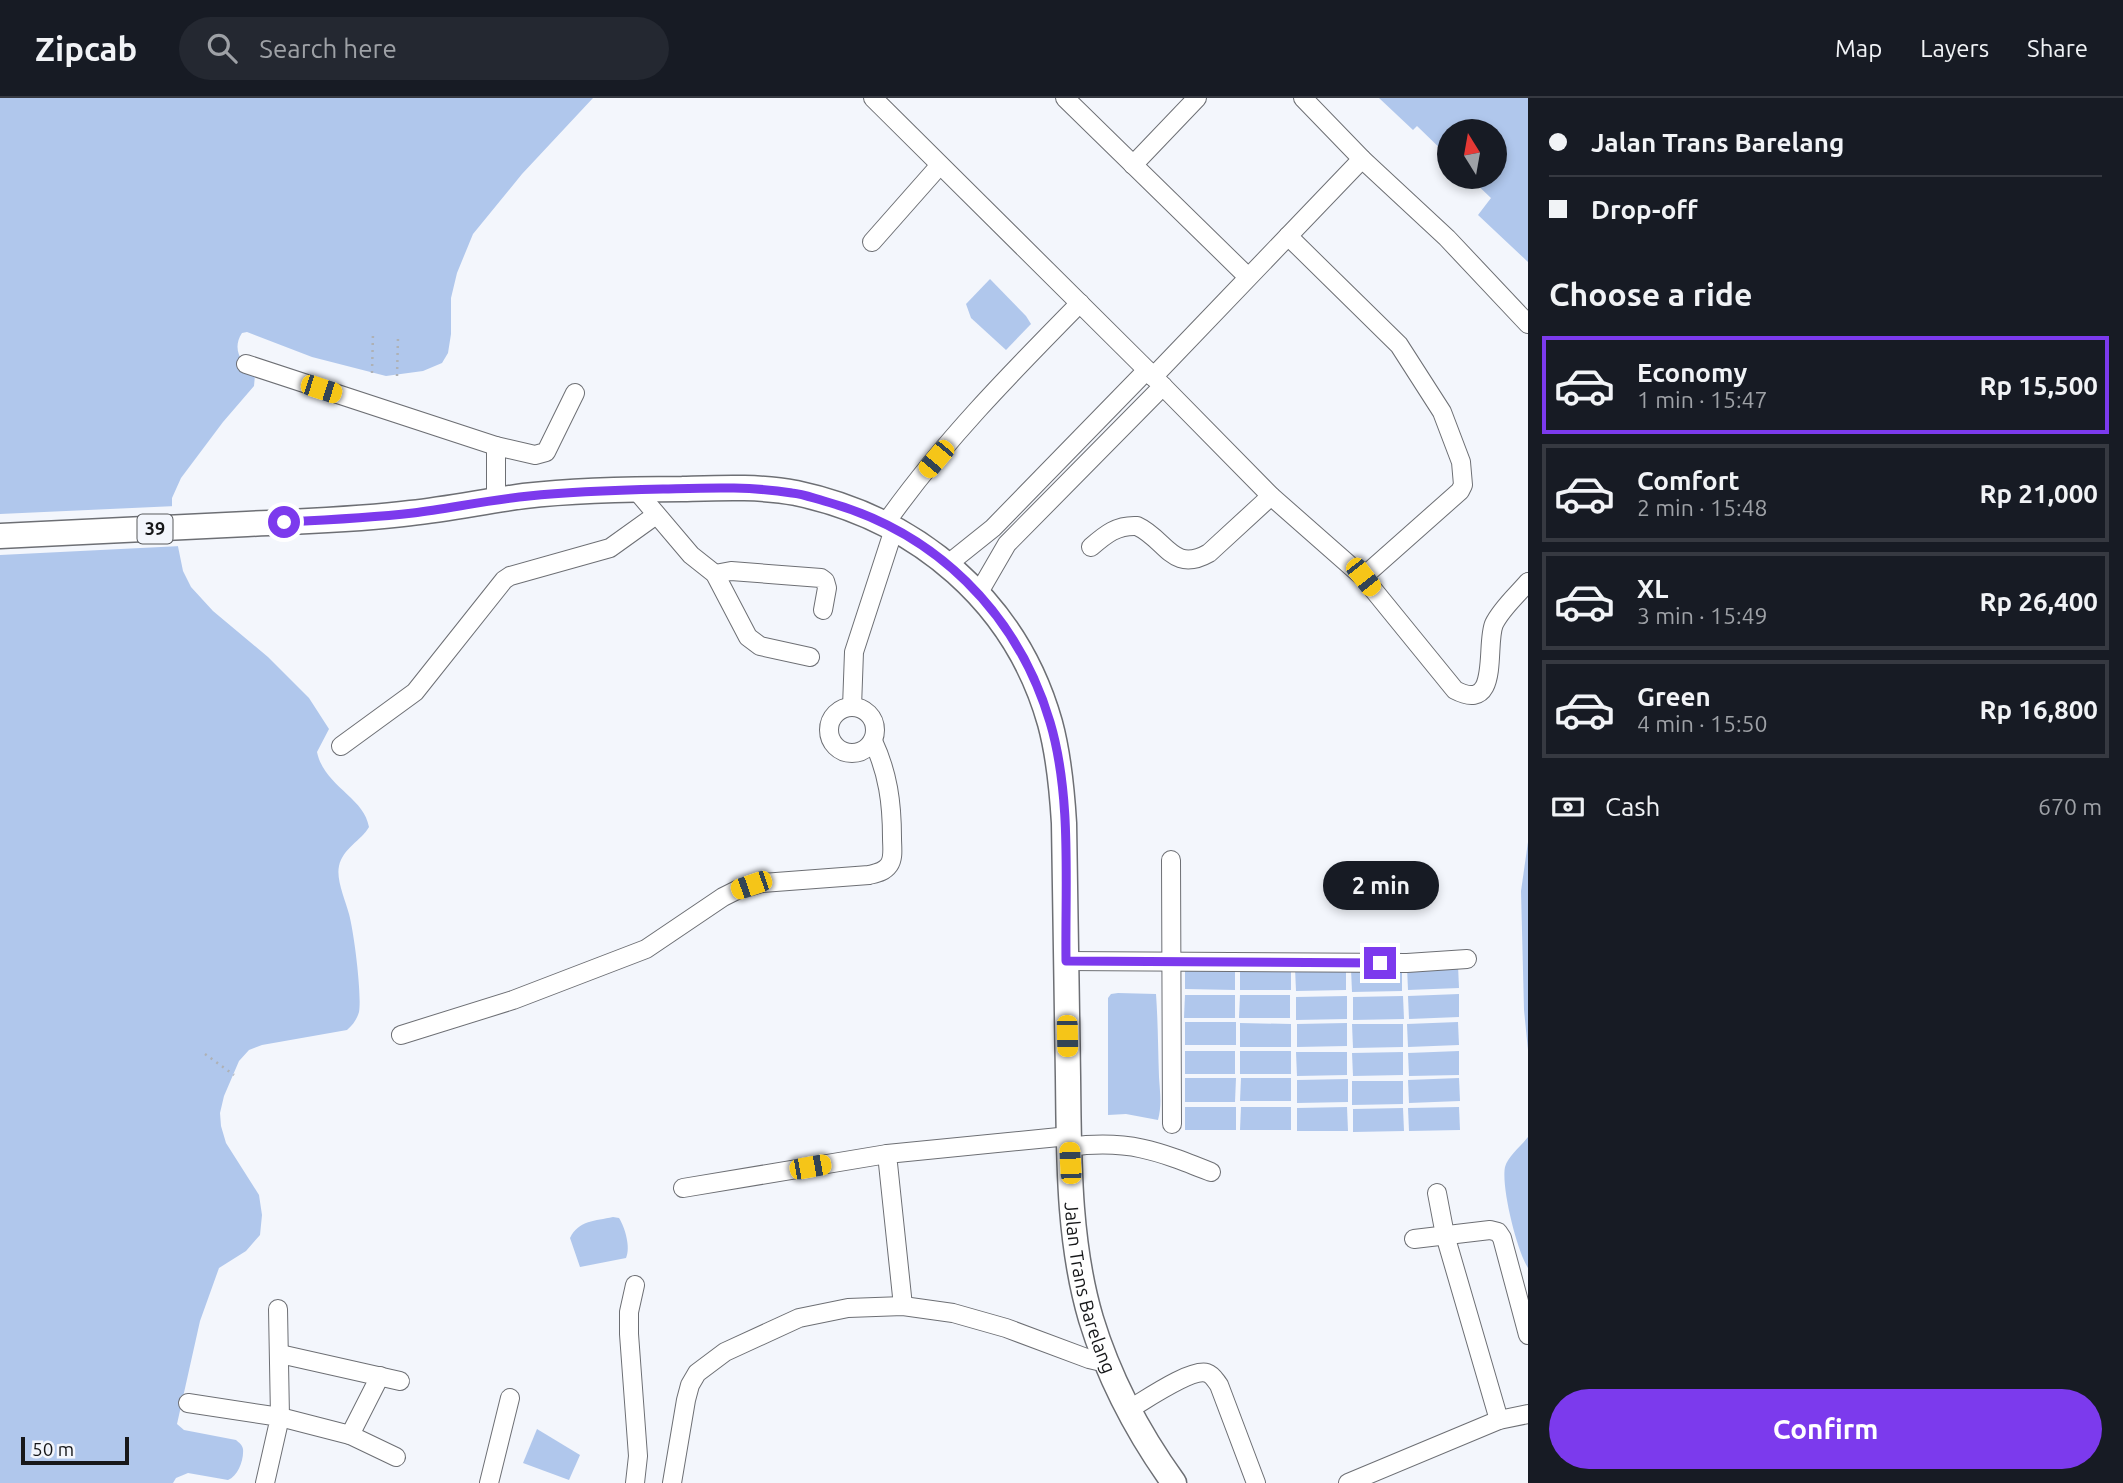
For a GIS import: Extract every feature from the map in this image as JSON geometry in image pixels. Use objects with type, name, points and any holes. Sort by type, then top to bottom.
[{"type":"highway","name":"Jalan Trans Barelang","points":[[0,537],[310,521],[410,513],[564,492],[740,488],[794,493],[837,505],[890,526],[948,564],[1003,624],[1035,680],[1050,724],[1060,775],[1064,823],[1069,1142],[1073,1217],[1080,1269],[1090,1317],[1106,1363],[1128,1410],[1174,1483]]},
{"type":"street","points":[[873,98],[1271,496],[1363,577],[1455,690],[1465,696],[1475,695],[1482,690],[1488,678],[1495,622],[1528,582]]},
{"type":"street","points":[[1065,98],[1248,277]]},
{"type":"street","points":[[1133,165],[1197,98]]},
{"type":"street","points":[[1303,98],[1362,159],[1447,238],[1528,324]]},
{"type":"street","points":[[978,594],[1007,544],[1248,277],[1362,159]]},
{"type":"street","points":[[872,242],[940,165]]},
{"type":"street","points":[[1288,236],[1399,345],[1442,412],[1464,474],[1460,491],[1363,577]]},
{"type":"street","points":[[852,707],[854,652],[890,526],[903,499],[985,400],[1080,303]]},
{"type":"street","points":[[246,364],[496,446],[536,456],[546,452],[575,393]]},
{"type":"street","points":[[948,564],[993,528],[1155,378]]},
{"type":"street","points":[[496,446],[496,500]]},
{"type":"street","points":[[635,489],[691,555],[715,574],[748,637],[760,646],[810,657]]},
{"type":"street","points":[[1091,547],[1118,527],[1137,526],[1179,559],[1197,559],[1209,553],[1271,496]]},
{"type":"street","points":[[341,746],[415,691],[504,580],[610,548],[656,515]]},
{"type":"street","points":[[993,528],[1007,544]]},
{"type":"street","points":[[715,574],[731,571],[821,578],[827,588],[823,610]]},
{"type":"street","points":[[852,707],[867,712],[875,726],[873,741],[868,748],[853,754],[839,750],[829,731],[832,718],[844,708],[852,707]]},
{"type":"street","points":[[401,1035],[494,1007],[639,952],[657,943],[723,897],[744,887],[881,872],[892,857],[892,809],[882,760],[873,741]]},
{"type":"street","points":[[1171,860],[1172,1124]]},
{"type":"street","points":[[1066,961],[1407,963],[1467,959]]},
{"type":"street","points":[[683,1188],[887,1154],[1069,1142],[1135,1146],[1211,1172]]},
{"type":"street","points":[[887,1154],[903,1306]]},
{"type":"street","points":[[1437,1193],[1446,1235],[1499,1420]]},
{"type":"street","points":[[1414,1239],[1490,1230],[1500,1234],[1528,1335]]},
{"type":"street","points":[[635,1285],[629,1312],[629,1334],[638,1456],[635,1483]]},
{"type":"street","points":[[672,1483],[690,1385],[697,1373],[724,1352],[799,1318],[848,1308],[903,1306],[953,1313],[1006,1328],[1106,1363]]},
{"type":"street","points":[[265,1483],[280,1417],[278,1309]]},
{"type":"street","points":[[280,1354],[400,1381]]},
{"type":"street","points":[[1128,1410],[1189,1376],[1205,1372],[1212,1375],[1219,1385],[1256,1483]]},
{"type":"street","points":[[350,1435],[380,1376]]},
{"type":"street","points":[[489,1483],[510,1398]]},
{"type":"street","points":[[188,1403],[280,1417],[350,1435],[396,1457]]},
{"type":"street","points":[[1348,1483],[1499,1420],[1528,1414]]},
{"type":"path","points":[[372,373],[373,333]]},
{"type":"path","points":[[397,376],[398,338]]},
{"type":"path","points":[[205,1054],[233,1074]]},
{"type":"water","points":[[0,98],[593,98],[522,174],[473,234],[457,273],[451,298],[448,353],[442,363],[423,371],[386,376],[312,357],[247,332],[242,333],[238,351],[242,361],[255,375],[254,386],[181,478],[172,498],[172,517],[183,571],[191,587],[213,611],[268,657],[309,698],[329,729],[317,752],[321,764],[335,783],[360,807],[369,827],[344,854],[338,871],[351,923],[357,963],[360,1004],[356,1019],[347,1030],[262,1045],[249,1050],[239,1061],[220,1113],[226,1143],[259,1195],[262,1215],[260,1235],[246,1251],[219,1268],[200,1321],[177,1424],[184,1430],[236,1440],[240,1444],[243,1449],[241,1463],[235,1475],[228,1480],[188,1473],[176,1478],[173,1483],[0,1483]]},
{"type":"water","points":[[1379,98],[1528,98],[1528,262],[1478,215],[1491,198],[1482,189],[1507,189],[1507,119],[1437,119],[1437,145],[1417,126],[1413,130]]},
{"type":"water","points":[[990,279],[1031,324],[1006,350],[971,318],[966,304]]},
{"type":"water","points":[[1528,842],[1528,1050],[1524,1010],[1521,891]]},
{"type":"water","points":[[1458,965],[1459,988],[1408,990],[1407,967]]},
{"type":"water","points":[[1185,966],[1235,966],[1235,990],[1185,989]]},
{"type":"water","points":[[1240,966],[1291,966],[1291,990],[1240,990]]},
{"type":"water","points":[[1346,967],[1346,990],[1296,991],[1295,968]]},
{"type":"water","points":[[1402,968],[1402,991],[1352,992],[1351,969]]},
{"type":"water","points":[[1111,994],[1156,994],[1160,1099],[1158,1120],[1126,1114],[1108,1115],[1108,998]]},
{"type":"water","points":[[1459,994],[1459,1017],[1409,1019],[1408,996]]},
{"type":"water","points":[[1185,995],[1235,995],[1235,1018],[1184,1018]]},
{"type":"water","points":[[1240,995],[1290,995],[1290,1018],[1239,1018]]},
{"type":"water","points":[[1347,996],[1347,1019],[1296,1020],[1296,997]]},
{"type":"water","points":[[1403,996],[1404,1019],[1353,1020],[1353,997]]},
{"type":"water","points":[[1185,1022],[1236,1022],[1236,1045],[1185,1045]]},
{"type":"water","points":[[1458,1022],[1459,1045],[1408,1047],[1407,1024]]},
{"type":"water","points":[[1240,1023],[1291,1024],[1291,1047],[1240,1047]]},
{"type":"water","points":[[1347,1023],[1347,1046],[1297,1047],[1297,1024]]},
{"type":"water","points":[[1352,1024],[1403,1024],[1403,1047],[1353,1048]]},
{"type":"water","points":[[1185,1051],[1235,1051],[1235,1074],[1185,1074]]},
{"type":"water","points":[[1240,1051],[1291,1051],[1291,1074],[1240,1074]]},
{"type":"water","points":[[1459,1051],[1459,1075],[1409,1076],[1408,1053]]},
{"type":"water","points":[[1296,1052],[1347,1052],[1347,1075],[1297,1076]]},
{"type":"water","points":[[1403,1052],[1403,1075],[1353,1076],[1352,1053]]},
{"type":"water","points":[[1185,1078],[1236,1078],[1235,1102],[1185,1102]]},
{"type":"water","points":[[1241,1078],[1291,1078],[1291,1101],[1240,1101]]},
{"type":"water","points":[[1459,1078],[1460,1101],[1409,1103],[1408,1080]]},
{"type":"water","points":[[1348,1079],[1348,1102],[1297,1103],[1297,1080]]},
{"type":"water","points":[[1352,1081],[1403,1081],[1403,1104],[1352,1105]]},
{"type":"water","points":[[1185,1107],[1236,1107],[1236,1130],[1185,1130]]},
{"type":"water","points":[[1241,1107],[1291,1107],[1291,1130],[1240,1130]]},
{"type":"water","points":[[1347,1107],[1348,1131],[1297,1131],[1297,1108]]},
{"type":"water","points":[[1459,1107],[1460,1130],[1409,1131],[1408,1108]]},
{"type":"water","points":[[1403,1108],[1404,1131],[1353,1132],[1353,1109]]},
{"type":"water","points":[[1528,1137],[1528,1268],[1511,1219],[1504,1176],[1509,1159]]},
{"type":"water","points":[[619,1218],[625,1232],[628,1243],[626,1258],[580,1267],[570,1238],[583,1224]]},
{"type":"water","points":[[537,1429],[580,1455],[569,1480],[523,1463]]},
{"type":"pier","points":[[176,506],[175,517],[181,546],[0,555],[0,514]]},
{"type":"route","points":[[284,522],[410,513],[564,492],[718,488],[794,493],[863,514],[919,543],[948,564],[1003,624],[1035,680],[1050,724],[1060,775],[1064,823],[1066,961],[1380,963]]}]
